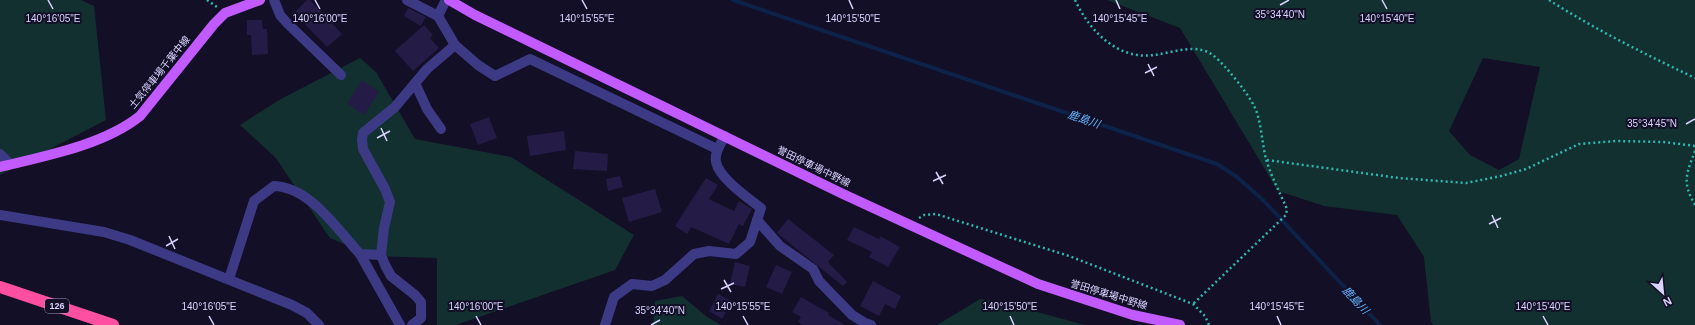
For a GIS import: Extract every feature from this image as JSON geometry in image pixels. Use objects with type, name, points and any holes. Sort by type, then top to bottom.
[{"type":"highway","name":"126","points":[[0,287],[113,325]]},
{"type":"main road","name":"土気停車場千葉中線","points":[[5,166],[99,140],[127,126],[140,116],[214,24],[225,13],[260,0]]},
{"type":"main road","name":"誉田停車場中野線","points":[[447,0],[725,136],[1038,284],[1133,315],[1180,325]]},
{"type":"street","points":[[274,0],[286,23],[341,75]]},
{"type":"street","points":[[407,0],[438,16],[455,45],[478,65],[495,76],[530,59],[718,150]]},
{"type":"street","points":[[438,16],[447,0]]},
{"type":"street","points":[[412,325],[421,318],[421,302],[415,295],[391,276],[381,255],[384,228],[390,202],[385,189],[363,149],[363,133],[395,107],[427,69],[455,45]]},
{"type":"street","points":[[415,83],[427,109],[441,129]]},
{"type":"street","points":[[605,325],[614,297],[632,284],[652,286],[664,280],[694,254],[709,251],[736,254],[750,242],[761,208],[723,176],[716,162],[718,150],[725,136]]},
{"type":"street","points":[[0,154],[5,166]]},
{"type":"street","points":[[229,279],[254,201],[274,186],[295,190],[307,197],[360,254],[400,325]]},
{"type":"street","points":[[0,215],[104,232],[124,238],[292,305],[307,313],[319,325]]},
{"type":"street","points":[[757,220],[780,246],[813,269],[819,281],[852,314],[865,323],[871,325]]},
{"type":"street","points":[[360,254],[381,255]]},
{"type":"path","points":[[1075,0],[1088,24],[1101,38],[1132,55],[1152,56],[1198,49],[1213,55],[1227,68],[1255,106],[1266,160],[1287,209],[1286,215],[1193,304]]},
{"type":"path","points":[[1549,0],[1579,19],[1637,50],[1695,78]]},
{"type":"path","points":[[1266,160],[1399,178],[1466,182],[1501,176],[1526,169],[1579,144],[1616,141],[1664,142],[1695,146]]},
{"type":"path","points":[[1695,151],[1687,173],[1687,191],[1695,205]]},
{"type":"path","points":[[907,223],[924,215],[936,214],[1069,256],[1193,304],[1205,316],[1209,325]]},
{"type":"green space","points":[[0,0],[81,0],[94,6],[106,120],[0,175]]},
{"type":"green space","points":[[1107,0],[1695,0],[1695,325],[1434,325],[1431,322],[1424,257],[1397,215],[1324,206],[1278,191],[1180,28]],"holes":[[[1483,58],[1540,67],[1519,159],[1499,170],[1470,155],[1449,131]]]},
{"type":"green space","points":[[360,58],[376,72],[415,139],[511,157],[634,235],[615,270],[456,325],[437,325],[437,258],[372,256],[330,238],[275,157],[240,125],[281,99]]},
{"type":"green space","points":[[682,296],[707,317],[721,325],[653,325],[655,301]]},
{"type":"green space","points":[[980,299],[1008,304],[1085,325],[937,325]]},
{"type":"building","points":[[307,0],[310,0],[342,34],[327,47],[294,13]]},
{"type":"building","points":[[408,8],[426,17],[421,26],[404,16]]},
{"type":"building","points":[[247,20],[262,20],[263,29],[267,29],[268,54],[252,55],[251,35],[247,35]]},
{"type":"building","points":[[424,25],[433,35],[430,38],[439,48],[413,71],[395,51]]},
{"type":"building","points":[[362,80],[379,92],[364,115],[347,103]]},
{"type":"building","points":[[489,117],[497,138],[478,145],[470,124]]},
{"type":"building","points":[[564,131],[566,150],[530,156],[527,136]]},
{"type":"building","points":[[575,151],[608,154],[607,171],[573,169]]},
{"type":"building","points":[[620,176],[623,187],[608,191],[606,179]]},
{"type":"building","points":[[706,178],[718,185],[709,199],[734,211],[739,201],[752,209],[743,226],[739,224],[729,244],[691,227],[687,234],[675,226]]},
{"type":"building","points":[[655,189],[662,212],[629,222],[622,198]]},
{"type":"building","points":[[788,219],[834,255],[828,262],[847,282],[843,286],[777,233]]},
{"type":"building","points":[[854,227],[879,239],[880,236],[900,247],[888,267],[869,257],[872,252],[847,240]]},
{"type":"building","points":[[735,262],[750,266],[745,287],[730,284]]},
{"type":"building","points":[[776,265],[792,272],[782,294],[766,287]]},
{"type":"building","points":[[873,281],[901,296],[895,309],[885,304],[879,316],[860,306]]},
{"type":"building","points":[[718,294],[732,301],[722,319],[709,311]]},
{"type":"building","points":[[801,297],[829,313],[828,315],[845,325],[803,325],[798,322],[801,317],[792,312]]},
{"type":"waterway","name":"鹿島川","points":[[733,0],[1217,164],[1237,177],[1264,201],[1380,325]]}]
